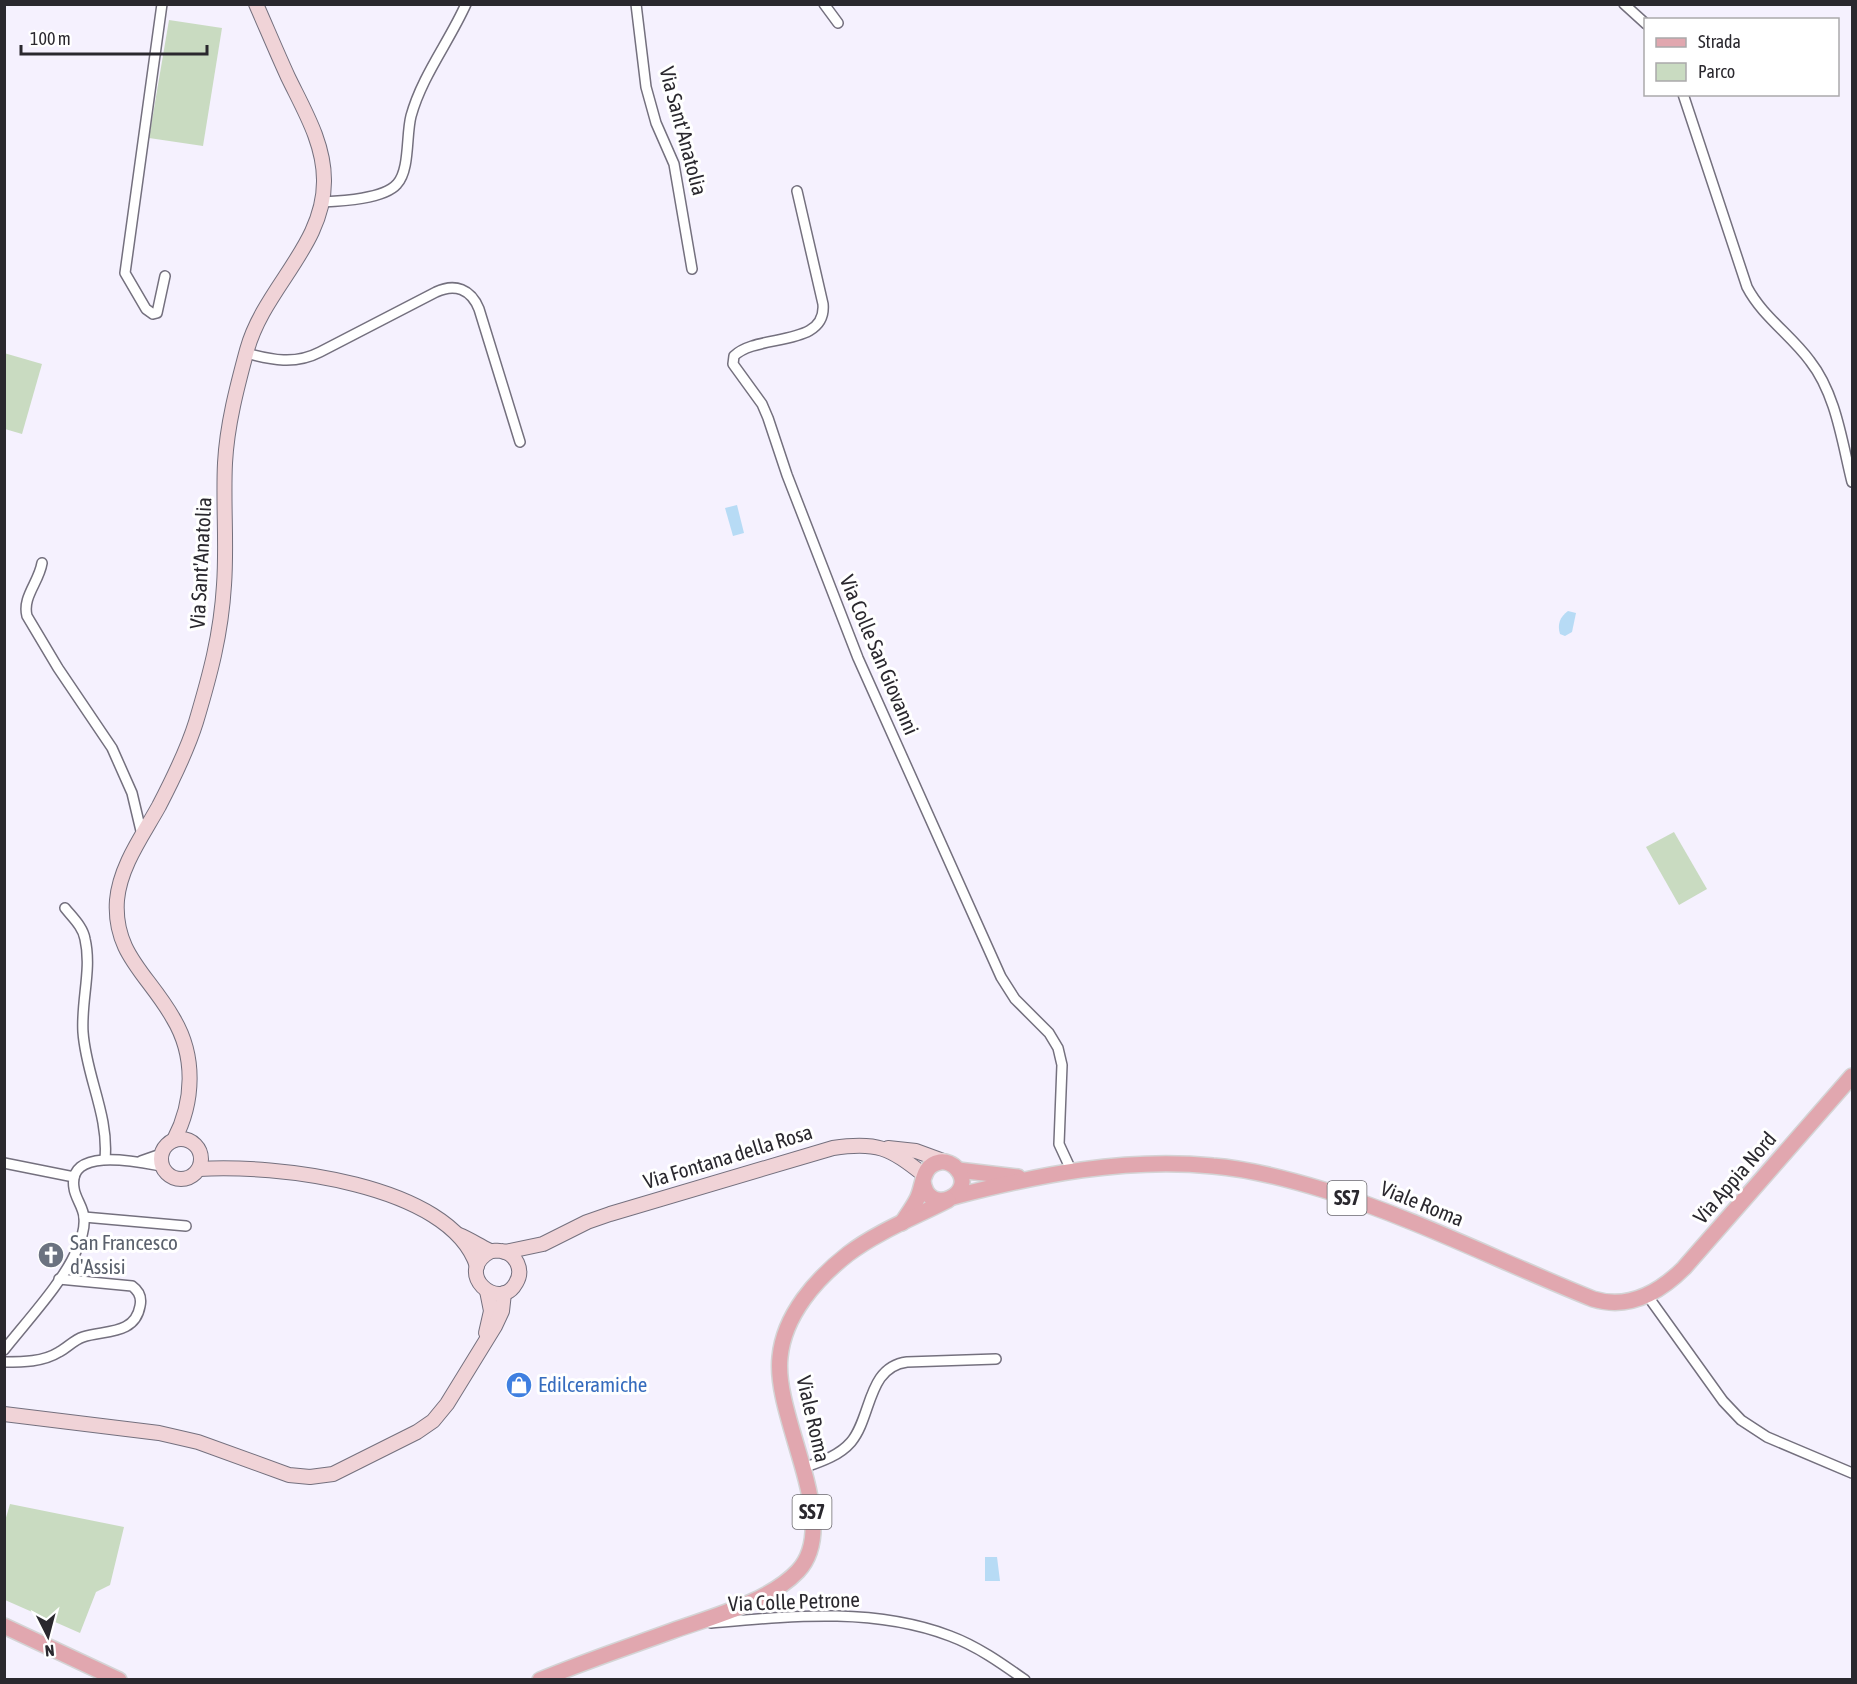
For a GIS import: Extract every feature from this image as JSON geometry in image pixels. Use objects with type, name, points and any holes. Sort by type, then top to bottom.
[{"type":"main road","name":"Via Sant'Anatolia","points":[[161,1160],[168,1143],[174,1140],[182,1124],[189,1096],[189,1066],[181,1034],[172,1016],[123,945],[117,924],[119,889],[142,835],[184,755],[214,662],[225,584],[227,443],[231,413],[246,353],[262,311],[308,239],[319,217],[322,202],[324,172],[318,143],[256,4]]},
{"type":"main road","name":"Via Appia Nord","points":[[1645,1297],[1669,1281],[1690,1262],[1852,1076]]},
{"type":"main road","points":[[161,1160],[169,1177],[183,1180],[195,1174],[198,1156],[189,1096]]},
{"type":"main road","points":[[174,1140],[187,1140],[198,1156],[221,1167],[300,1173],[357,1184],[384,1193],[421,1210],[457,1234],[516,1260],[520,1273],[518,1280],[510,1290],[498,1294],[487,1291]]},
{"type":"main road","name":"Via Fontana della Rosa","points":[[498,1251],[543,1244],[602,1216],[807,1154],[852,1146],[886,1148],[916,1151],[952,1166]]},
{"type":"main road","points":[[886,1148],[924,1178]]},
{"type":"main road","name":"Viale Roma","points":[[540,1680],[693,1624],[768,1593],[788,1581],[803,1565],[812,1545],[814,1529],[802,1468],[785,1406],[780,1357],[785,1334],[801,1303],[849,1254],[875,1236],[950,1199],[1036,1178],[1072,1172],[1137,1165],[1187,1164],[1226,1167],[1274,1176],[1412,1221],[1597,1300],[1619,1303],[1645,1297]]},
{"type":"main road","points":[[900,1225],[917,1199],[924,1178],[933,1165],[952,1166],[962,1181],[961,1188],[950,1199],[942,1201],[930,1197],[924,1187],[924,1178]]},
{"type":"main road","name":"Viale Roma","points":[[952,1166],[1000,1176],[1036,1178]]},
{"type":"main road","points":[[457,1234],[473,1255],[478,1280],[487,1291],[491,1311],[485,1340]]},
{"type":"main road","name":"Via Fontana della Rosa","points":[[518,1280],[528,1260],[543,1244]]},
{"type":"main road","points":[[477,1266],[485,1255],[498,1251]]},
{"type":"main road","points":[[4,1414],[175,1436],[283,1473],[317,1477],[344,1469],[429,1424],[447,1404],[495,1326],[502,1311],[504,1293]]},
{"type":"main road","points":[[4,1626],[119,1680]]},
{"type":"street","points":[[162,4],[125,273],[146,309],[153,314],[157,313],[165,276]]},
{"type":"street","points":[[322,202],[356,199],[381,193],[394,187],[400,180],[404,171],[410,121],[416,101],[466,4]]},
{"type":"street","name":"Via Sant'Anatolia","points":[[636,4],[646,87],[656,123],[674,164],[692,269]]},
{"type":"street","points":[[824,4],[838,23]]},
{"type":"street","points":[[1624,4],[1644,22]]},
{"type":"street","points":[[1684,96],[1747,287],[1819,372],[1831,402],[1852,482]]},
{"type":"street","name":"Via Colle San Giovanni","points":[[797,191],[823,304],[822,317],[818,325],[808,332],[761,343],[740,351],[734,356],[733,364],[762,404],[858,658],[1001,977],[1015,999],[1049,1033],[1059,1048],[1062,1065],[1059,1144],[1072,1172]]},
{"type":"street","points":[[246,353],[278,360],[303,359],[440,290],[449,287],[461,288],[471,295],[479,309],[520,442]]},
{"type":"street","points":[[42,563],[38,579],[26,602],[27,616],[58,668],[116,754],[132,794],[142,835]]},
{"type":"street","points":[[65,909],[82,930],[87,945],[83,1032],[89,1071],[105,1129],[105,1159]]},
{"type":"street","points":[[4,1350],[59,1279],[77,1249],[84,1217],[74,1191],[74,1177],[85,1165],[105,1159],[139,1162],[161,1160]]},
{"type":"street","points":[[4,1164],[74,1177]]},
{"type":"street","points":[[84,1217],[186,1226]]},
{"type":"street","points":[[4,1362],[36,1361],[52,1357],[80,1338],[126,1328],[133,1323],[138,1314],[139,1293],[132,1286],[59,1279]]},
{"type":"street","points":[[1645,1297],[1727,1406],[1742,1420],[1767,1437],[1852,1473]]},
{"type":"street","points":[[802,1468],[831,1457],[849,1444],[858,1431],[877,1383],[894,1365],[907,1362],[996,1359]]},
{"type":"street","name":"Via Colle Petrone","points":[[693,1624],[822,1615],[883,1619],[951,1636],[979,1650],[1025,1680]]},
{"type":"green space","points":[[169,20],[222,28],[203,146],[149,138]]},
{"type":"green space","points":[[4,353],[42,364],[22,434],[5,429]]},
{"type":"green space","points":[[1674,832],[1707,889],[1679,905],[1646,847]]},
{"type":"green space","points":[[10,1504],[124,1527],[110,1585],[96,1592],[80,1633],[5,1600],[5,1521]]},
{"type":"water","points":[[737,505],[744,533],[733,536],[725,508]]},
{"type":"water","points":[[1568,611],[1576,613],[1572,632],[1565,636],[1560,634],[1559,624]]},
{"type":"water","points":[[985,1557],[997,1557],[1000,1581],[985,1581]]},
{"type":"place","name":"San Francesco d'Assisi","points":[[51,1255]]},
{"type":"place","name":"Edilceramiche","points":[[519,1385]]}]
